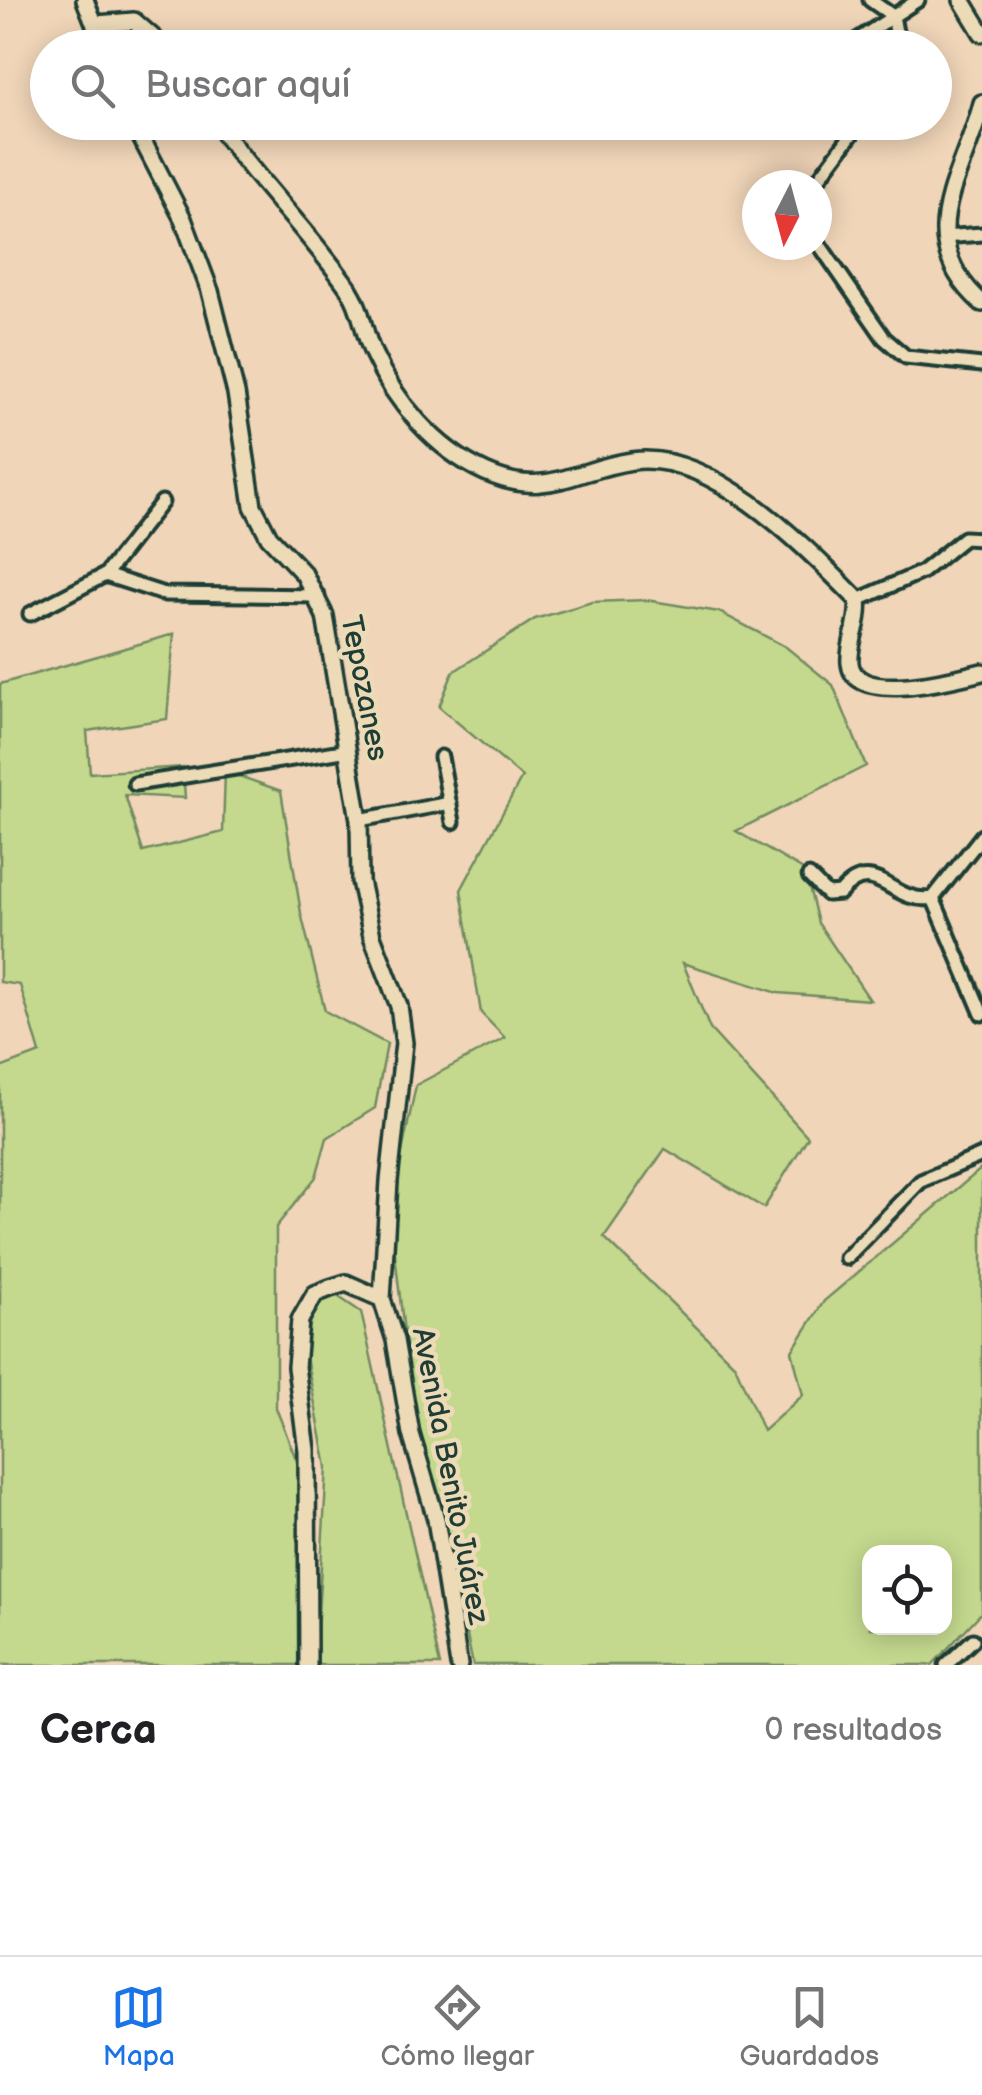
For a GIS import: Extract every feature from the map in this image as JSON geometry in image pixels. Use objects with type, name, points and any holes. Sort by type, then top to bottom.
[{"type":"street","points":[[85,0],[99,30]]},
{"type":"street","points":[[870,0],[893,16],[895,30]]},
{"type":"street","points":[[872,30],[918,0]]},
{"type":"street","points":[[962,0],[982,33]]},
{"type":"street","points":[[97,24],[134,22],[144,30]]},
{"type":"street","points":[[982,103],[946,204],[944,238],[958,279],[982,303]]},
{"type":"street","name":"Tepozanes","points":[[142,140],[198,256],[229,362],[259,522],[318,596],[349,750],[359,820],[360,881],[372,936],[399,1006],[404,1043],[389,1181],[382,1299]]},
{"type":"street","points":[[228,140],[251,174],[349,290],[371,350],[396,397],[453,451],[484,472],[520,484],[550,486],[633,460],[663,462],[694,471],[752,506],[810,552],[858,600]]},
{"type":"street","points":[[825,170],[848,140]]},
{"type":"street","points":[[944,238],[982,234]]},
{"type":"street","points":[[830,260],[884,338],[906,357],[982,364]]},
{"type":"street","points":[[30,614],[105,575],[162,502]]},
{"type":"street","points":[[858,600],[922,572],[964,538],[982,539]]},
{"type":"street","points":[[105,575],[164,594],[318,596]]},
{"type":"street","points":[[858,600],[849,663],[854,675],[866,683],[907,686],[982,675]]},
{"type":"street","points":[[135,784],[349,750]]},
{"type":"street","points":[[441,758],[454,822]]},
{"type":"street","points":[[359,820],[450,803]]},
{"type":"street","points":[[809,876],[828,894],[840,893],[852,878],[863,876],[920,900],[932,898],[982,836]]},
{"type":"street","points":[[932,898],[982,1014]]},
{"type":"street","points":[[846,1258],[921,1181],[982,1155]]},
{"type":"street","points":[[308,1665],[306,1450],[296,1367],[300,1320],[305,1306],[330,1288],[346,1284],[382,1299]]},
{"type":"street","name":"Avenida Benito Juárez","points":[[382,1299],[396,1340],[411,1434],[436,1519],[460,1665]]},
{"type":"street","points":[[946,1665],[973,1640]]},
{"type":"green space","points":[[646,600],[719,612],[786,647],[833,685],[866,766],[736,831],[805,871],[818,923],[870,1000],[778,993],[683,963],[710,1029],[808,1137],[764,1208],[665,1149],[604,1237],[735,1365],[763,1431],[803,1395],[792,1351],[824,1301],[982,1168],[982,1612],[932,1665],[473,1665],[451,1558],[416,1438],[390,1210],[416,1085],[505,1038],[481,1013],[461,890],[522,777],[439,707],[453,672],[535,619],[592,602]]},
{"type":"green space","points":[[174,634],[167,719],[87,731],[90,773],[183,767],[185,798],[125,795],[143,852],[223,832],[225,771],[281,791],[301,913],[325,1011],[387,1044],[375,1108],[327,1138],[316,1177],[276,1227],[276,1408],[316,1510],[309,1665],[0,1665],[0,1068],[40,1053],[20,985],[0,982],[0,684]]},
{"type":"green space","points":[[318,1283],[361,1312],[440,1665],[315,1665],[327,1467],[305,1352]]}]
